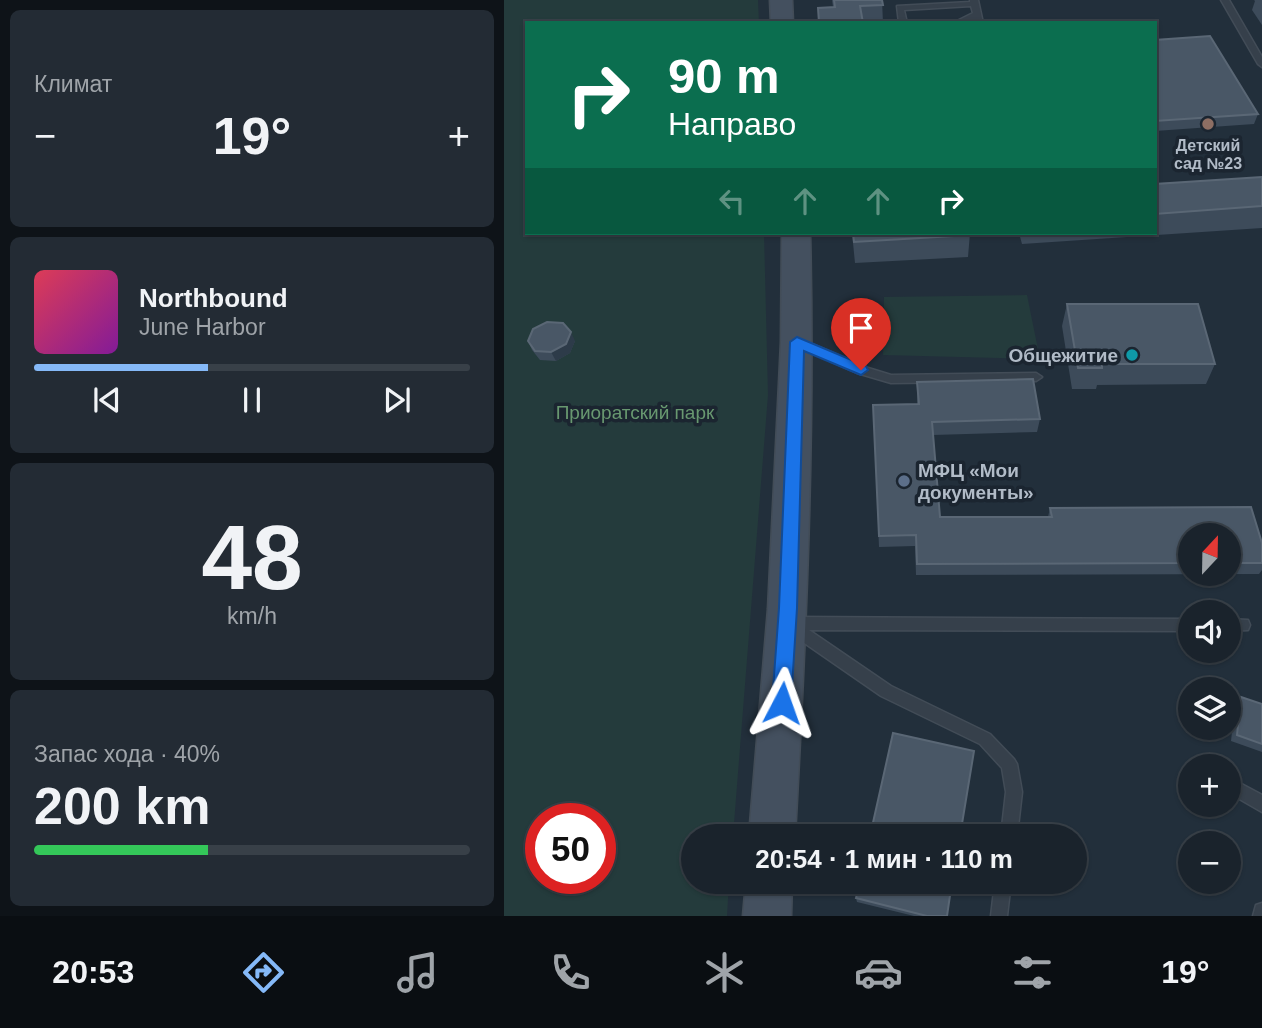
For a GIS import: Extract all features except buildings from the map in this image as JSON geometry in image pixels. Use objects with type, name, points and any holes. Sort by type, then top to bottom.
[{"type":"main road","points":[[781,0],[782,21]]},
{"type":"main road","points":[[773,824],[787,623],[797,342],[796,235]]},
{"type":"main road","points":[[767,916],[768,894]]},
{"type":"lane","points":[[1225,0],[1262,64]]},
{"type":"lane","points":[[903,21],[900,9],[974,2],[978,19]]},
{"type":"lane","points":[[1248,37],[1262,36]]},
{"type":"lane","points":[[797,342],[861,370],[891,379],[1036,377]]},
{"type":"lane","points":[[787,623],[1178,625]]},
{"type":"lane","points":[[787,623],[886,691],[985,739],[1009,764],[1014,792],[1010,824]]},
{"type":"lane","points":[[1241,792],[1262,804]]},
{"type":"lane","points":[[999,916],[1002,894]]},
{"type":"green space","name":"Приоратский парк","points":[[504,0],[758,0],[759,21],[525,21],[525,235],[764,235],[768,395],[734,824],[681,824],[681,894],[728,894],[727,916],[504,916]]},
{"type":"green space","points":[[1027,295],[1040,359],[883,355],[884,297]]},
{"type":"place","name":"Детский сад №23","points":[[1208,124]]},
{"type":"place","name":"Общежитие","points":[[1132,355]]},
{"type":"place","name":"МФЦ «Мои документы»","points":[[904,481]]},
{"type":"route","points":[[782,703],[797,342],[861,370]]}]
